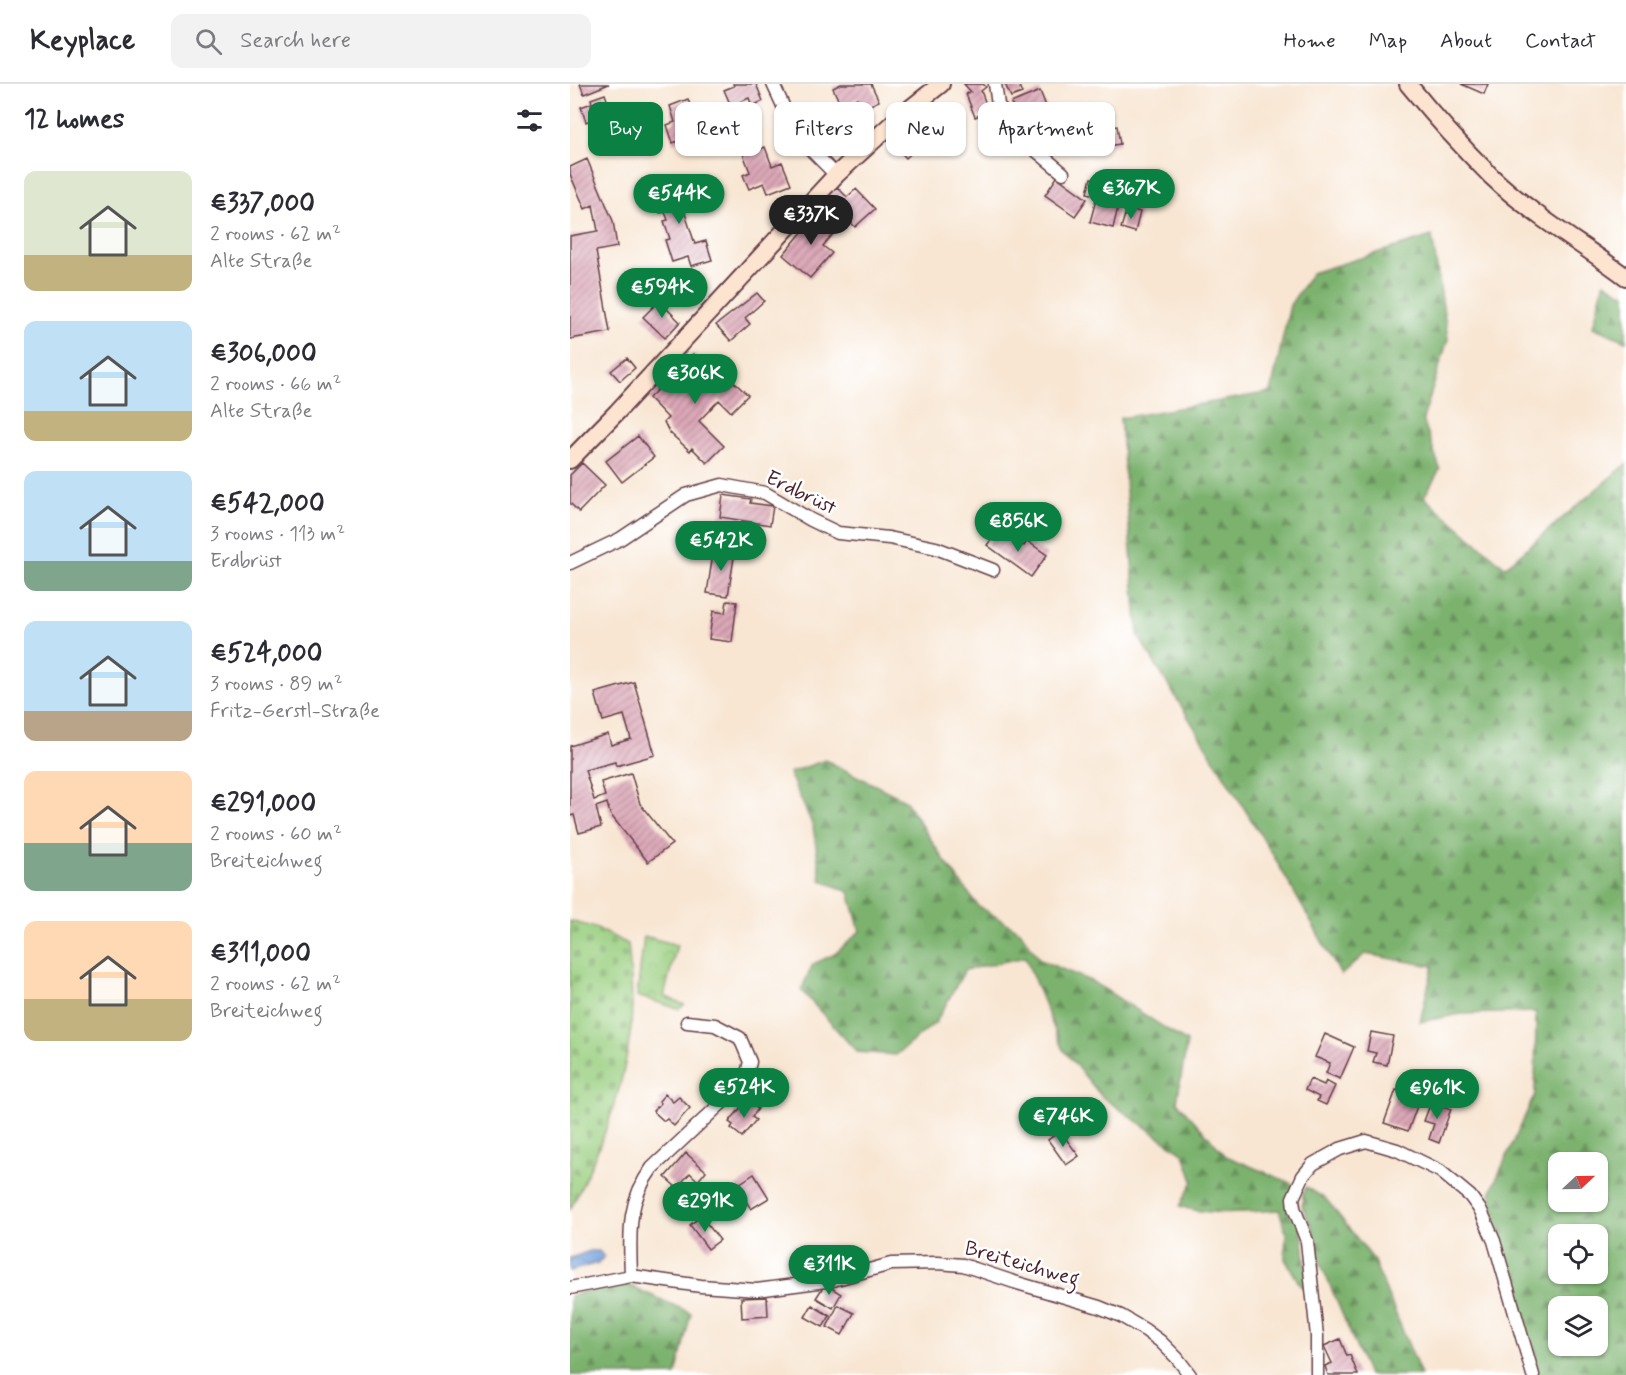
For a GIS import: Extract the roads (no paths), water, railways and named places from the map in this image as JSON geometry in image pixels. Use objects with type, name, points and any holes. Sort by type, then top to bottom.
[{"type":"street","points":[[773,84],[797,136],[836,175]]},
{"type":"street","points":[[570,460],[836,175],[897,119],[940,84]]},
{"type":"street","points":[[995,84],[998,105],[1016,134],[1063,173]]},
{"type":"street","points":[[1408,84],[1493,177],[1534,211],[1626,277]]},
{"type":"street","name":"Erdbrüst","points":[[570,563],[620,538],[686,495],[722,485],[765,493],[838,533],[889,538],[936,548],[993,570]]},
{"type":"street","points":[[631,1276],[631,1215],[643,1180],[652,1168],[743,1083],[750,1062],[740,1038],[715,1025],[687,1022]]},
{"type":"street","points":[[1317,1375],[1317,1336],[1307,1241],[1294,1208],[1293,1198],[1303,1176],[1313,1164],[1340,1149],[1366,1141],[1397,1150],[1440,1171],[1470,1196],[1481,1210],[1494,1241],[1533,1375]]},
{"type":"street","name":"Breiteichweg","points":[[570,1288],[631,1276],[702,1286],[756,1290],[833,1280],[891,1264],[963,1265],[1100,1307],[1121,1316],[1160,1341],[1190,1375]]},
{"type":"water","points":[[590,1251],[599,1251],[604,1257],[598,1263],[570,1271],[570,1258]]}]
